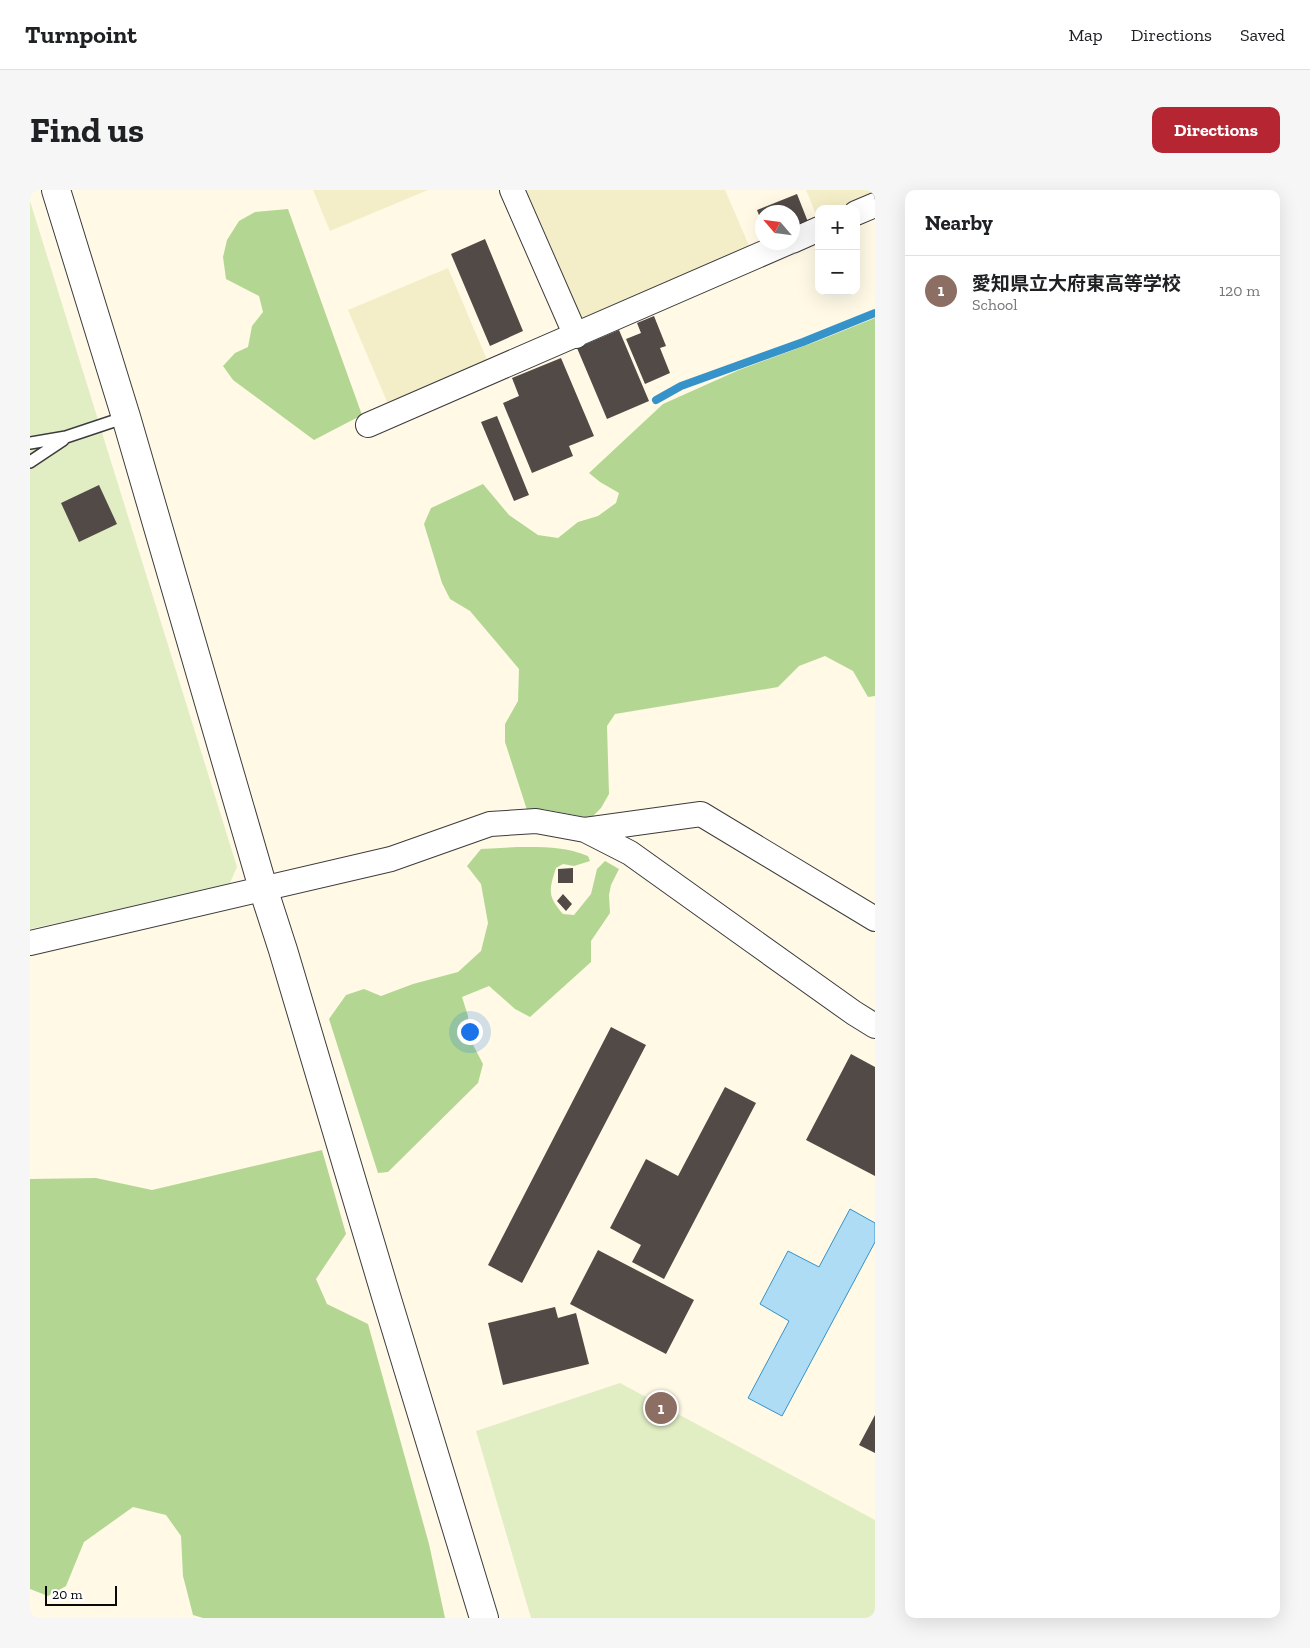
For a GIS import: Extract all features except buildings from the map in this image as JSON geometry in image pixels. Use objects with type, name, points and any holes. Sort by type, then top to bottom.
[{"type":"street","points":[[56,190],[126,417],[263,888],[484,1618]]},
{"type":"street","points":[[512,190],[576,336]]},
{"type":"street","points":[[860,211],[875,205]]},
{"type":"street","points":[[800,237],[815,231]]},
{"type":"street","points":[[368,425],[771,250]]},
{"type":"street","points":[[585,830],[701,814],[875,919]]},
{"type":"street","points":[[30,943],[391,859],[490,824],[536,821],[585,830],[630,853],[760,947],[875,1026]]},
{"type":"lane","points":[[30,443],[66,437],[126,417]]},
{"type":"lane","points":[[30,462],[66,437]]},
{"type":"shaded area","points":[[313,190],[428,190],[330,231]]},
{"type":"shaded area","points":[[523,190],[725,190],[750,248],[584,319],[576,315]]},
{"type":"shaded area","points":[[806,190],[875,190],[875,196],[854,205],[815,205],[815,212]]},
{"type":"shaded area","points":[[448,268],[488,362],[388,404],[348,310]]},
{"type":"green space","points":[[30,201],[237,867],[229,885],[30,929]]},
{"type":"green space","points":[[288,209],[362,415],[314,440],[233,380],[223,366],[235,353],[248,347],[252,326],[263,312],[259,296],[226,279],[223,257],[227,240],[239,221],[255,212]]},
{"type":"green space","points":[[875,318],[875,696],[868,697],[853,671],[825,656],[799,666],[778,687],[615,714],[607,726],[609,794],[601,808],[591,818],[543,809],[527,810],[505,742],[505,724],[518,701],[519,669],[470,611],[450,599],[442,583],[424,524],[431,508],[483,484],[509,515],[538,535],[558,538],[578,522],[598,516],[616,503],[619,493],[589,473],[663,404],[739,370]]},
{"type":"green space","points":[[517,847],[562,849],[588,856],[590,861],[574,866],[563,864],[556,868],[551,892],[554,902],[563,914],[574,915],[591,894],[597,869],[605,861],[619,869],[611,885],[609,895],[610,913],[591,941],[591,962],[530,1017],[515,1009],[489,986],[462,997],[468,1016],[469,1037],[483,1064],[478,1083],[388,1172],[378,1173],[329,1019],[346,995],[364,989],[381,996],[413,984],[458,972],[481,951],[488,923],[481,884],[467,866],[481,849]]},
{"type":"green space","points":[[322,1150],[346,1234],[316,1279],[327,1304],[368,1324],[429,1544],[445,1618],[203,1618],[193,1615],[183,1576],[181,1536],[166,1515],[133,1507],[84,1542],[66,1586],[48,1596],[30,1589],[30,1179],[96,1178],[152,1190]]},
{"type":"green space","points":[[620,1383],[875,1520],[875,1618],[531,1618],[476,1431]]},
{"type":"water","points":[[850,1209],[875,1223],[875,1242],[782,1416],[748,1398],[789,1321],[760,1304],[788,1251],[819,1267]]},
{"type":"waterway","points":[[656,400],[681,386],[803,342],[875,313]]},
{"type":"place","name":"愛知県立大府東高等学校","points":[[661,1408]]}]
